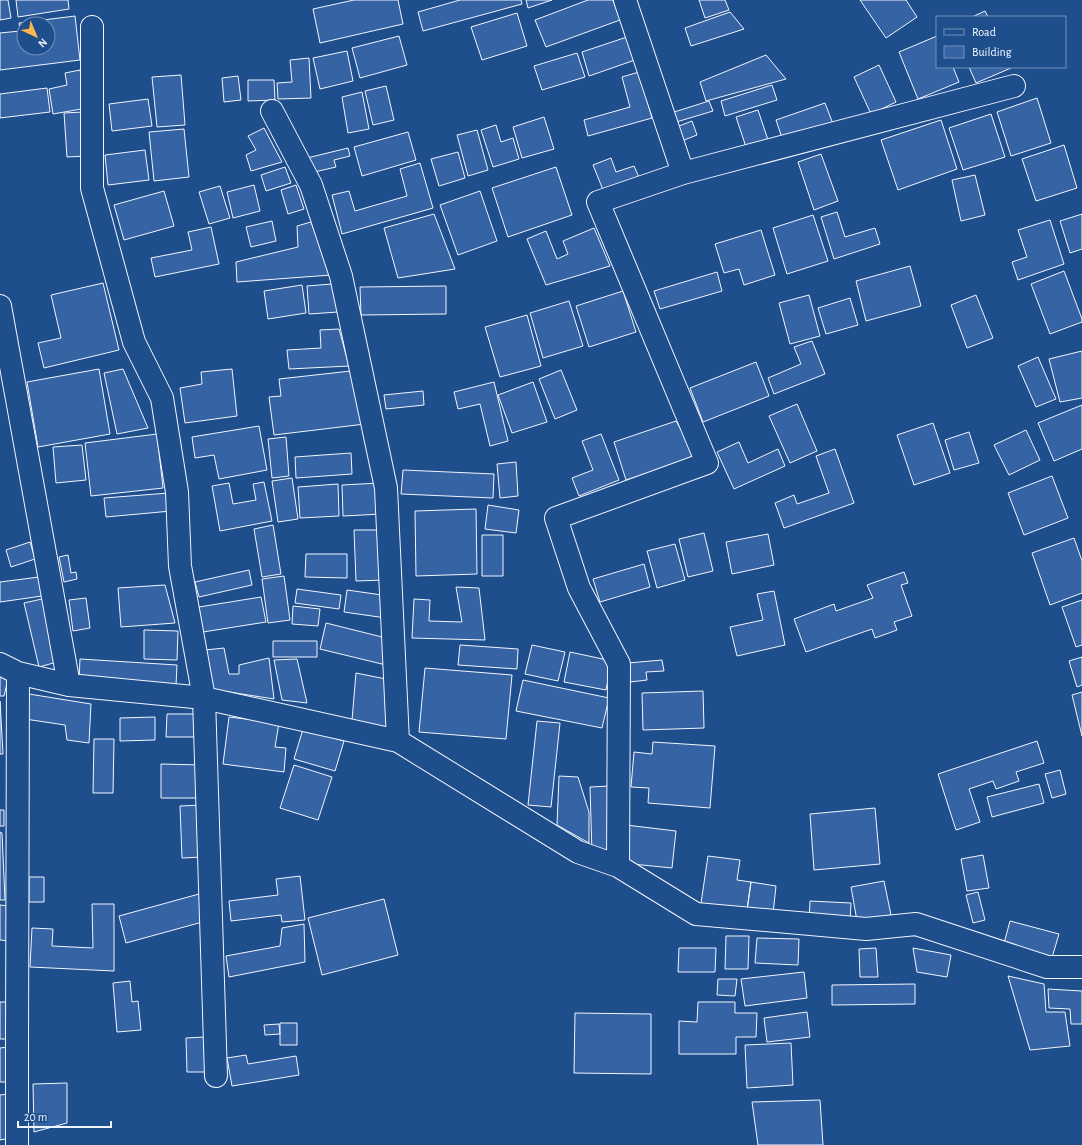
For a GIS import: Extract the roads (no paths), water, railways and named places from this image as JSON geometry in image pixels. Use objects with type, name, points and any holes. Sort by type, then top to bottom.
[{"type":"street","points":[[625,0],[683,173]]},
{"type":"street","points":[[92,27],[92,188],[134,342],[162,398],[178,492],[180,566],[204,698],[216,1076]]},
{"type":"street","points":[[618,866],[619,664],[579,588],[556,518],[707,463],[598,202],[683,173],[1014,86]]},
{"type":"street","points":[[272,111],[311,185],[341,276],[386,488],[398,741]]},
{"type":"street","points":[[0,306],[69,685]]},
{"type":"street","points":[[17,1145],[9,669],[69,685],[204,698],[398,741],[578,852],[618,866],[696,914],[866,929],[916,924],[1047,967],[1082,967]]}]
